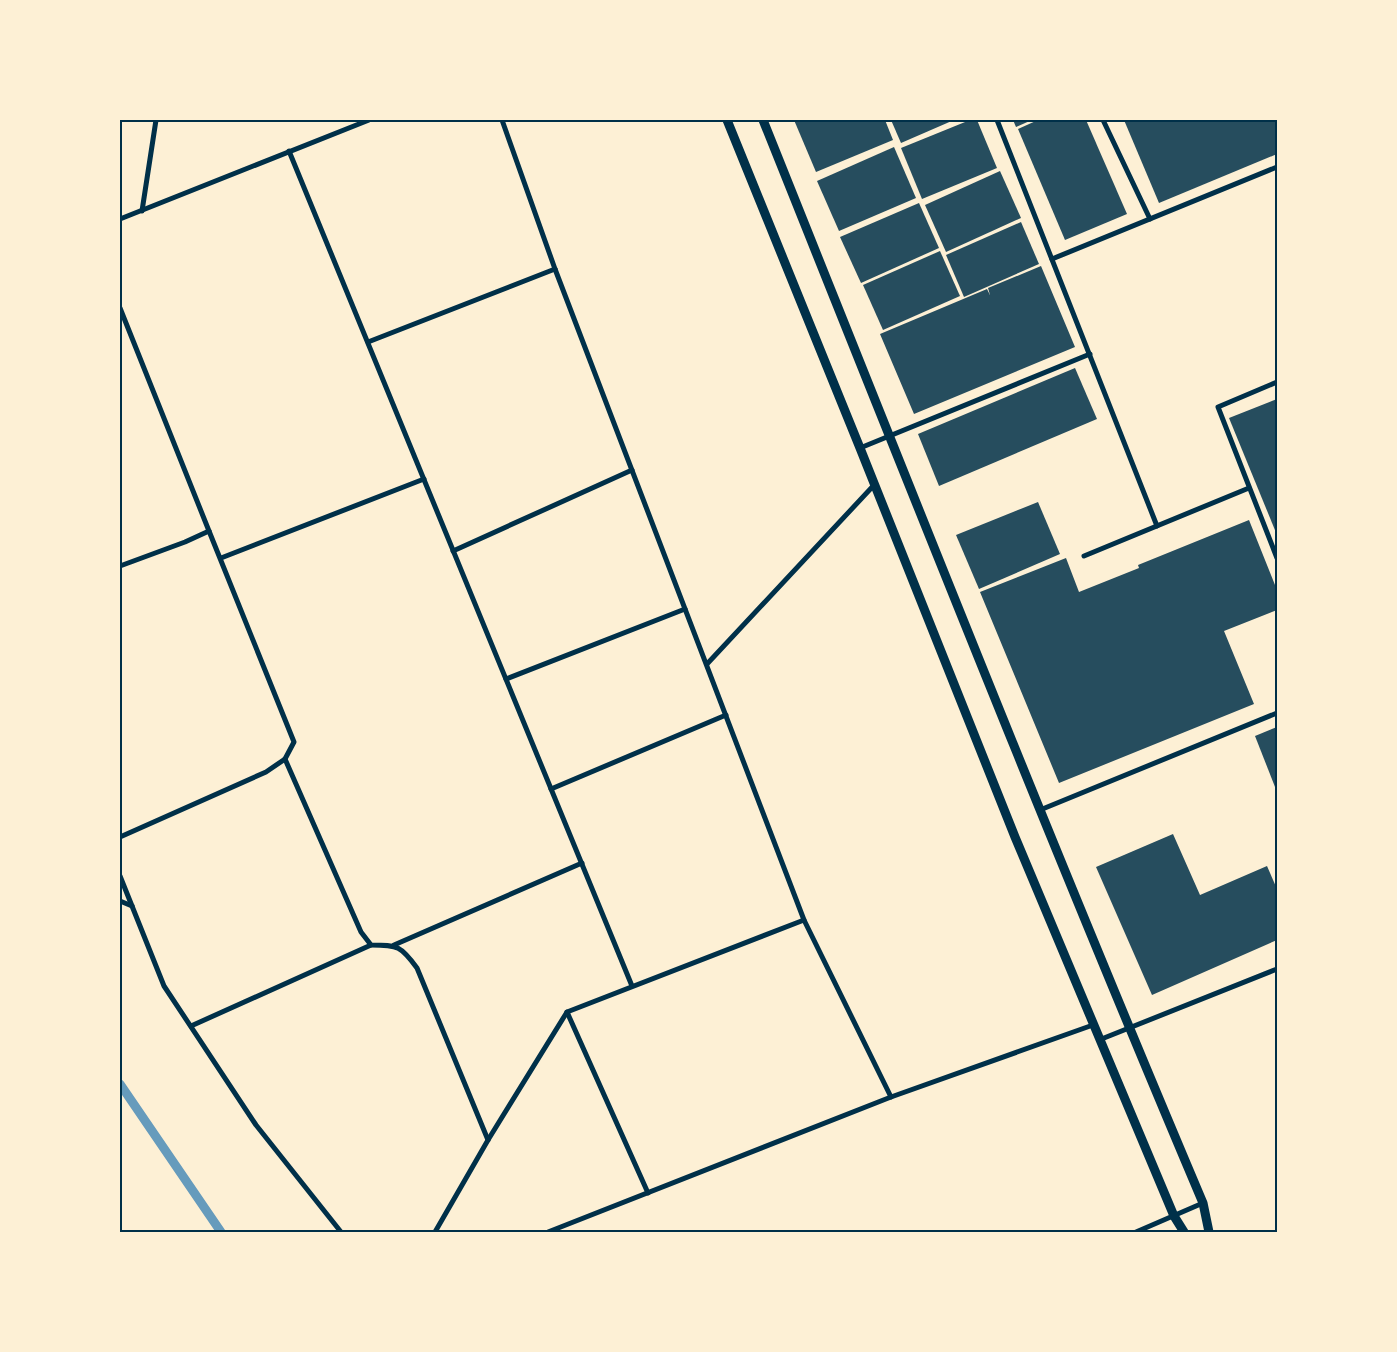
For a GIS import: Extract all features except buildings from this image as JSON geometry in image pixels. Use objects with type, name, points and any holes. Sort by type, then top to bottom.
[{"type":"street","points":[[142,211],[156,120]]},
{"type":"street","points":[[120,219],[369,120]]},
{"type":"street","points":[[502,120],[555,269],[804,920],[891,1097]]},
{"type":"street","points":[[726,120],[875,484],[1015,837],[1174,1216],[1184,1232]]},
{"type":"street","points":[[763,120],[1040,810],[1203,1203],[1208,1232]]},
{"type":"street","points":[[997,120],[1157,526]]},
{"type":"street","points":[[1103,120],[1150,218]]},
{"type":"street","points":[[290,151],[632,986]]},
{"type":"street","points":[[1052,259],[1277,167]]},
{"type":"street","points":[[368,342],[555,269]]},
{"type":"street","points":[[120,308],[294,742],[285,759],[266,772],[120,837]]},
{"type":"street","points":[[860,448],[1090,354]]},
{"type":"street","points":[[1277,382],[1218,407],[1277,558]]},
{"type":"street","points":[[454,551],[632,470]]},
{"type":"street","points":[[221,558],[424,479]]},
{"type":"street","points":[[707,664],[875,484]]},
{"type":"street","points":[[1084,556],[1249,488]]},
{"type":"street","points":[[120,566],[209,531]]},
{"type":"street","points":[[506,679],[685,609]]},
{"type":"street","points":[[1040,810],[1277,713]]},
{"type":"street","points":[[551,790],[726,715]]},
{"type":"street","points":[[285,759],[360,932],[371,945]]},
{"type":"street","points":[[191,1026],[371,945],[394,945],[582,863]]},
{"type":"street","points":[[120,876],[164,986],[256,1125],[341,1232]]},
{"type":"street","points":[[120,901],[132,906]]},
{"type":"street","points":[[435,1232],[488,1140],[567,1012],[804,920]]},
{"type":"street","points":[[394,945],[406,952],[417,968],[488,1140]]},
{"type":"street","points":[[1100,1040],[1277,969]]},
{"type":"street","points":[[567,1012],[648,1192]]},
{"type":"street","points":[[548,1232],[891,1097],[1093,1024]]},
{"type":"street","points":[[1136,1232],[1203,1203]]},
{"type":"waterway","points":[[120,1084],[221,1232]]}]
